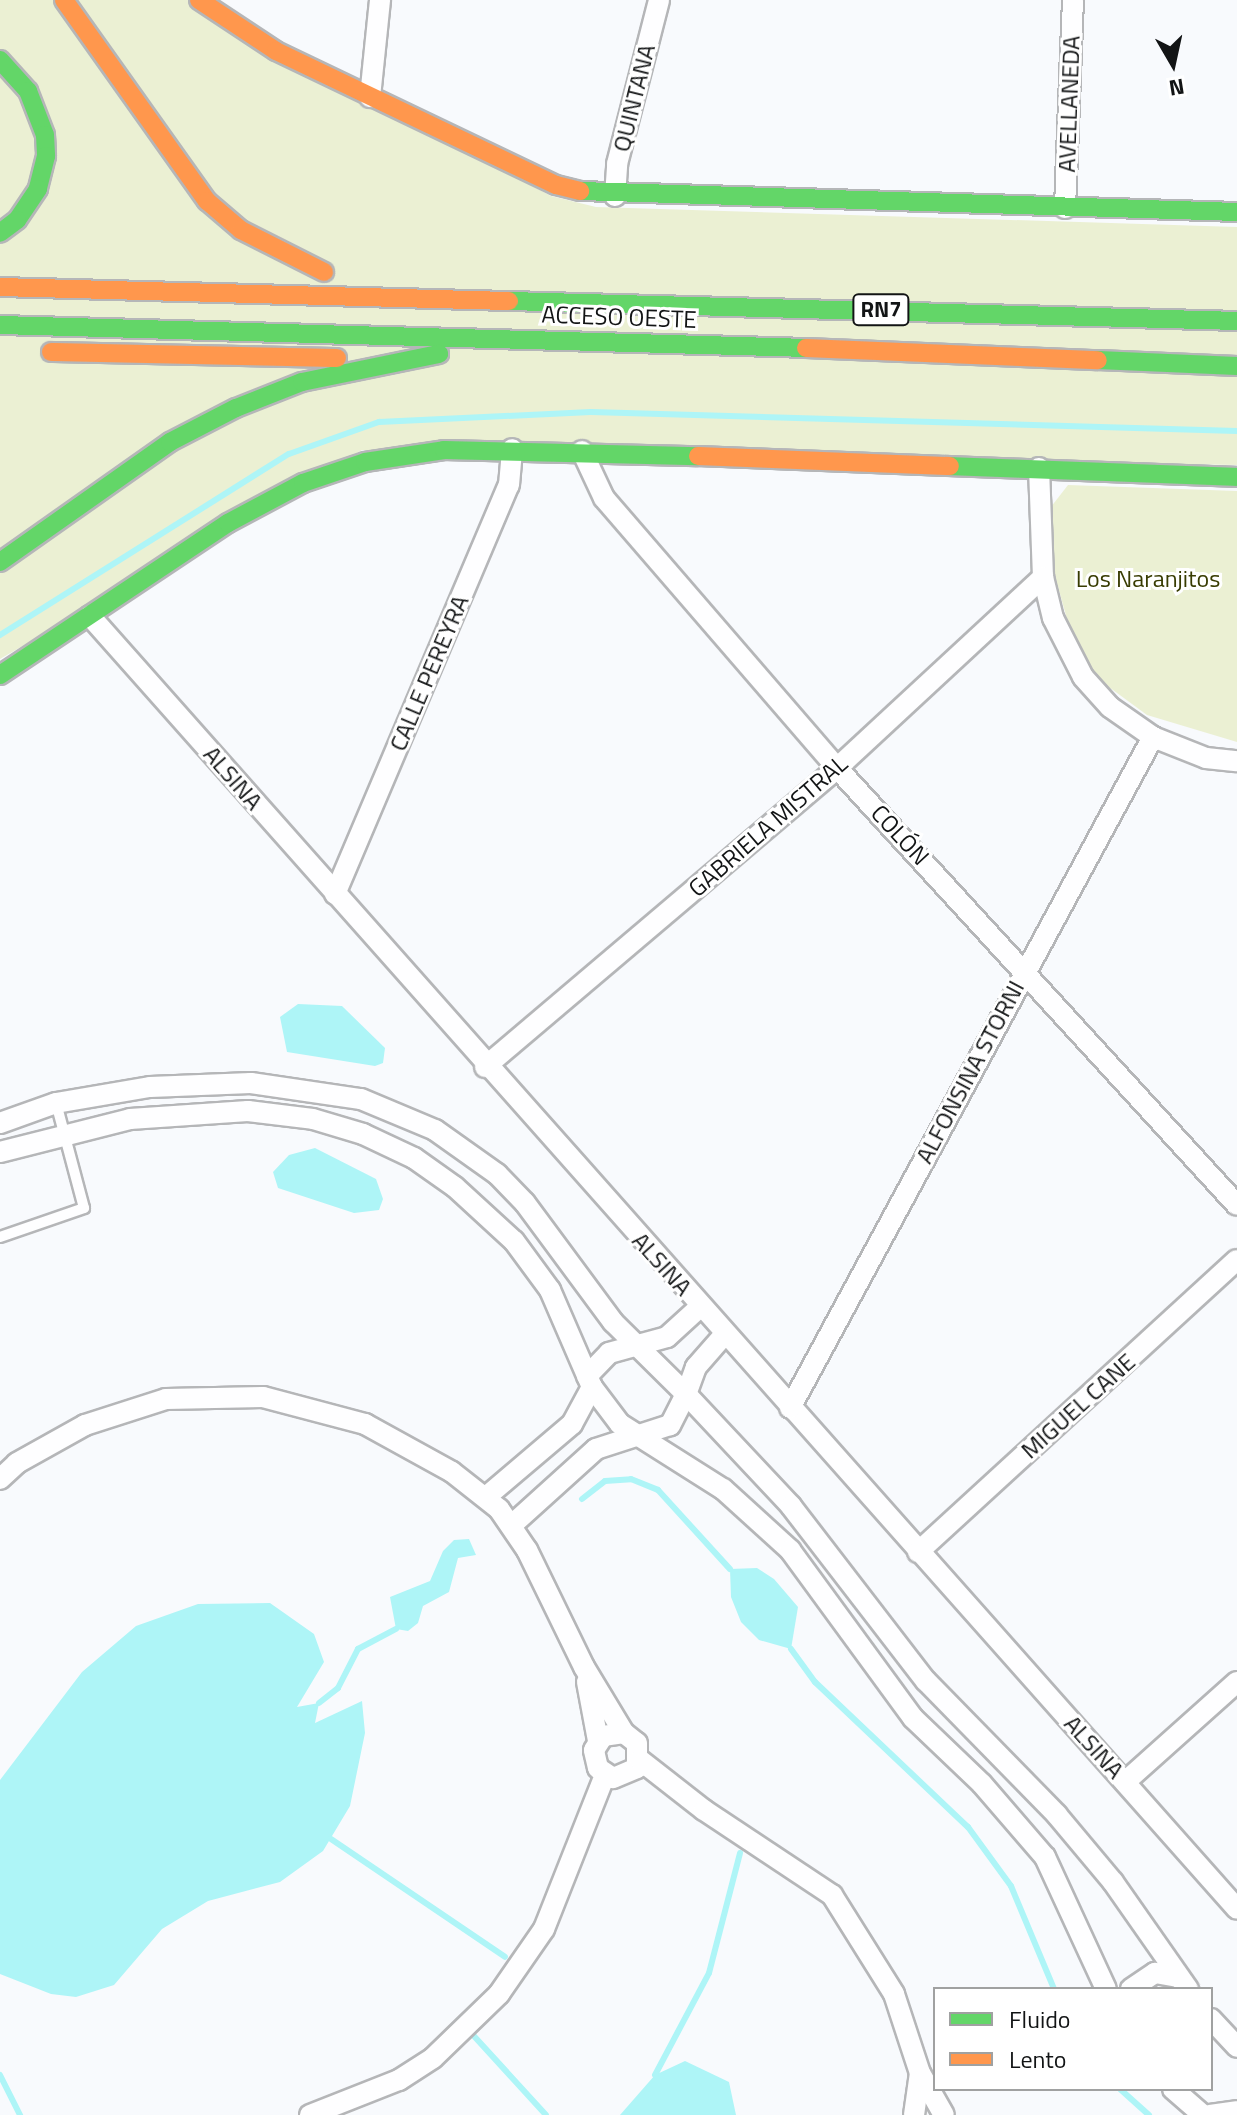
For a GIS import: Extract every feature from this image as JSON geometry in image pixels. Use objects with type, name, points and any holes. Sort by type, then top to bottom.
[{"type":"main road","points":[[64,0],[207,201],[241,230],[324,272]]},
{"type":"main road","points":[[199,0],[248,36],[556,185],[615,196],[1237,212]]},
{"type":"main road","points":[[0,60],[28,91],[45,135],[46,156],[38,189],[17,220],[0,233]]},
{"type":"main road","points":[[271,268],[525,298]]},
{"type":"main road","name":"ACCESO OESTE","points":[[0,287],[525,298],[1237,321]]},
{"type":"main road","name":"ACCESO OESTE","points":[[0,325],[656,342],[1237,366]]},
{"type":"main road","points":[[31,351],[245,360],[417,355],[656,342]]},
{"type":"main road","points":[[0,562],[170,442],[236,408],[302,382],[417,355]]},
{"type":"main road","points":[[0,675],[228,523],[303,483],[365,462],[444,450],[512,449],[1237,477]]},
{"type":"street","points":[[370,97],[380,0]]},
{"type":"street","name":"QUINTANA","points":[[615,196],[617,164],[659,0]]},
{"type":"street","name":"AVELLANEDA","points":[[1065,208],[1073,0]]},
{"type":"street","name":"CALLE PEREYRA","points":[[335,894],[509,485],[512,449]]},
{"type":"street","name":"COLÓN","points":[[582,451],[604,498],[837,768],[1237,1205]]},
{"type":"street","points":[[1039,468],[1043,577],[1053,618],[1083,677],[1110,707],[1153,737],[1206,758],[1237,761]]},
{"type":"street","name":"GABRIELA MISTRAL","points":[[485,1067],[837,768],[1043,577]]},
{"type":"street","name":"ALSINA","points":[[90,616],[485,1067],[1237,1909]]},
{"type":"street","name":"ALFONSINA STORNI","points":[[790,1408],[1153,737]]},
{"type":"street","points":[[0,1123],[56,1103],[150,1087],[251,1083],[361,1099],[435,1130],[497,1174],[525,1203],[613,1322],[641,1347],[791,1506],[926,1681],[1094,1859],[1183,1983]]},
{"type":"street","points":[[0,1152],[65,1133],[130,1119],[248,1111],[313,1119],[363,1134],[414,1158],[455,1187],[514,1241],[564,1314],[589,1382],[604,1407],[640,1437],[723,1489],[790,1550],[913,1718],[982,1784],[1045,1857],[1105,1987]]},
{"type":"street","name":"MIGUEL CANE","points":[[918,1552],[1237,1260]]},
{"type":"street","points":[[486,1497],[572,1424],[589,1382],[609,1353],[641,1347],[678,1329],[700,1307]]},
{"type":"street","points":[[512,1525],[596,1449],[670,1425],[696,1367],[724,1335]]},
{"type":"street","points":[[0,1479],[17,1463],[85,1425],[166,1399],[215,1394],[263,1397],[365,1424],[405,1442],[486,1497],[512,1525],[584,1667],[624,1733],[637,1743],[640,1760],[704,1810],[832,1895],[861,1934],[894,1994],[920,2073],[944,2115]]},
{"type":"street","points":[[584,1667],[598,1741],[594,1759],[605,1775],[622,1778],[640,1760]]},
{"type":"street","points":[[1125,1782],[1237,1682]]},
{"type":"street","points":[[598,1741],[609,1733],[624,1733]]},
{"type":"street","points":[[310,2115],[399,2080],[433,2058],[499,1994],[544,1929],[605,1775]]},
{"type":"street","points":[[1134,1987],[1155,1973],[1183,1983]]},
{"type":"street","points":[[1213,2021],[1237,2047]]},
{"type":"street","points":[[914,2115],[920,2073]]},
{"type":"street","points":[[1175,2091],[1203,2115]]},
{"type":"street","points":[[1210,2115],[1237,2111]]},
{"type":"lane","points":[[0,1237],[84,1208],[56,1103]]},
{"type":"green space","points":[[0,0],[188,0],[551,196],[596,207],[1237,227],[1237,465],[362,450],[0,659]]},
{"type":"green space","name":"Los Naranjitos","points":[[1068,485],[1237,491],[1237,742],[1147,715],[1098,679],[1072,637],[1055,576],[1047,512]]},
{"type":"water","points":[[298,1004],[342,1006],[385,1048],[383,1063],[375,1066],[287,1052],[280,1017]]},
{"type":"water","points":[[315,1148],[376,1179],[383,1199],[379,1210],[354,1213],[278,1188],[273,1172],[289,1155]]},
{"type":"water","points":[[469,1539],[476,1555],[458,1558],[449,1592],[423,1606],[418,1623],[408,1631],[396,1629],[390,1597],[430,1581],[443,1551],[454,1540]]},
{"type":"water","points":[[757,1568],[774,1579],[798,1607],[791,1649],[759,1640],[741,1622],[731,1597],[730,1569]]},
{"type":"water","points":[[270,1603],[314,1634],[324,1662],[297,1707],[319,1703],[315,1723],[362,1701],[365,1733],[350,1806],[323,1851],[280,1882],[208,1901],[162,1929],[114,1985],[76,1997],[51,1994],[0,1974],[0,1780],[82,1672],[136,1626],[198,1604]]},
{"type":"water","points":[[685,2061],[729,2082],[736,2115],[620,2115],[655,2075]]},
{"type":"waterway","points":[[0,635],[289,454],[379,422],[591,412],[1237,431]]},
{"type":"waterway","points":[[582,1499],[605,1481],[631,1479],[658,1490],[730,1569]]},
{"type":"waterway","points":[[319,1703],[338,1688],[358,1649],[396,1629]]},
{"type":"waterway","points":[[791,1649],[815,1682],[968,1827],[1011,1886],[1053,1987]]},
{"type":"waterway","points":[[331,1839],[505,1957]]},
{"type":"waterway","points":[[655,2075],[709,1973],[740,1853]]},
{"type":"waterway","points":[[473,2035],[546,2115]]},
{"type":"waterway","points":[[0,2075],[20,2115]]},
{"type":"waterway","points":[[1122,2091],[1149,2115]]},
{"type":"traffic: fast","points":[[0,60],[28,91],[45,135],[46,156],[38,189],[17,220],[0,233]]},
{"type":"traffic: fast","points":[[580,191],[1237,212]]},
{"type":"traffic: fast","points":[[509,301],[1237,321]]},
{"type":"traffic: fast","points":[[0,325],[806,348]]},
{"type":"traffic: fast","points":[[0,562],[170,442],[236,408],[302,382],[439,354]]},
{"type":"traffic: fast","points":[[1098,360],[1237,366]]},
{"type":"traffic: fast","points":[[0,675],[228,523],[303,483],[365,462],[444,450],[698,456]]},
{"type":"traffic: fast","points":[[950,466],[1237,477]]},
{"type":"traffic: slow","points":[[64,0],[207,201],[241,230],[324,272]]},
{"type":"traffic: slow","points":[[199,0],[276,51],[556,185],[580,191]]},
{"type":"traffic: slow","points":[[0,287],[509,301]]},
{"type":"traffic: slow","points":[[806,348],[1098,360]]},
{"type":"traffic: slow","points":[[51,352],[337,358]]},
{"type":"traffic: slow","points":[[698,456],[950,466]]}]
